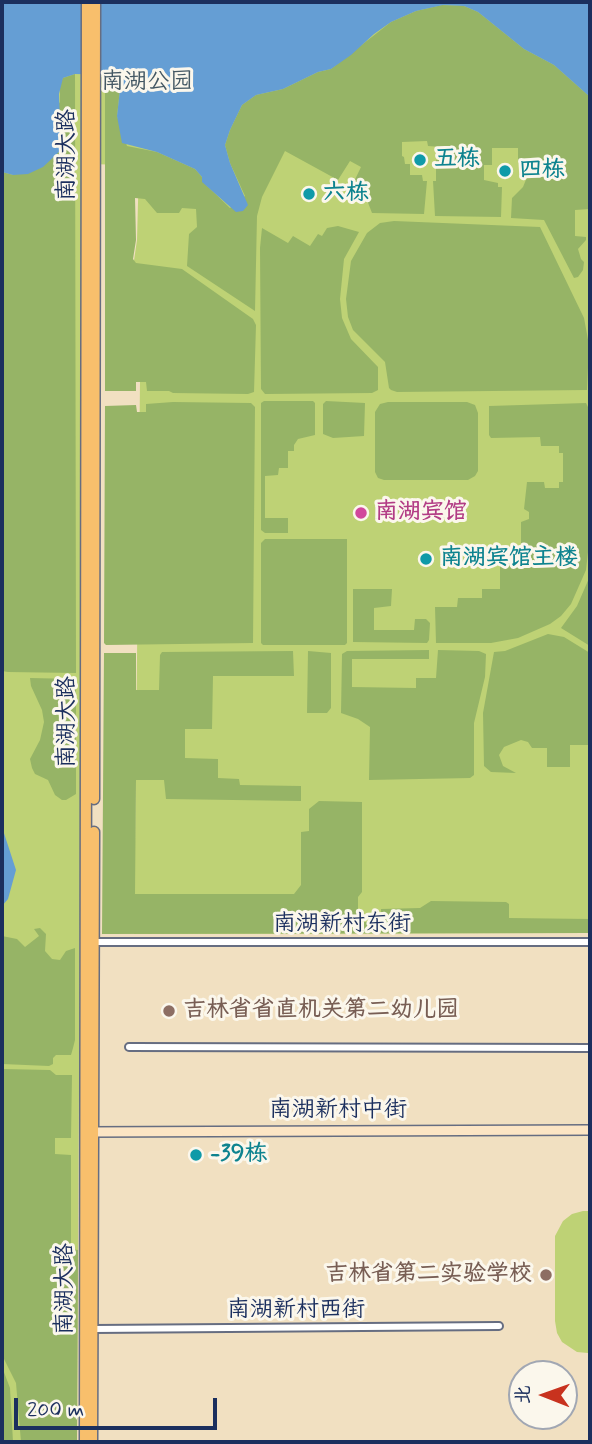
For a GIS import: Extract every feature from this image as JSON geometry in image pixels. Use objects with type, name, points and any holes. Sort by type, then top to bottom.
[{"type":"main road","name":"南湖大路","points":[[85,1442],[93,942],[91,84],[87,2]]},
{"type":"main road","name":"南湖大路","points":[[92,1442],[91,84],[95,2]]},
{"type":"street","name":"南湖新村东街","points":[[93,942],[590,942]]},
{"type":"street","points":[[130,1047],[590,1048]]},
{"type":"street","name":"南湖新村中街","points":[[90,1132],[590,1130]]},
{"type":"street","name":"南湖新村西街","points":[[93,1329],[499,1326]]},
{"type":"green space","name":"南湖宾馆","points":[[2,2],[590,2],[590,933],[134,934],[140,382],[130,348],[131,281],[137,240],[139,165],[81,164],[83,375],[77,1442],[2,1442]]},
{"type":"green space","points":[[442,5],[464,6],[478,12],[524,49],[554,65],[590,97],[590,209],[575,210],[575,236],[586,237],[578,249],[584,262],[578,277],[574,278],[544,220],[511,218],[512,198],[523,187],[527,177],[526,162],[518,161],[518,148],[492,148],[492,165],[484,165],[484,180],[498,183],[498,187],[502,187],[501,217],[435,216],[433,181],[436,181],[436,160],[442,160],[442,147],[428,146],[427,141],[402,142],[402,156],[405,164],[410,164],[410,175],[422,175],[423,181],[427,181],[424,214],[372,213],[367,200],[350,190],[361,167],[350,161],[338,180],[285,151],[262,197],[257,216],[255,311],[187,266],[189,234],[197,227],[196,209],[182,208],[179,213],[157,213],[145,199],[135,198],[136,240],[133,259],[136,263],[182,269],[253,319],[256,325],[254,392],[147,391],[146,382],[136,382],[136,391],[105,391],[105,75],[111,75],[118,81],[120,89],[117,116],[127,146],[157,152],[195,169],[203,182],[230,208],[245,196],[225,145],[242,105],[256,95],[283,89],[318,72],[331,69],[391,22],[416,11]]},
{"type":"green space","points":[[75,74],[76,673],[8,672],[2,671],[2,172],[13,175],[60,102],[60,84],[63,78]]},
{"type":"green space","points":[[394,221],[540,227],[584,318],[589,345],[587,390],[391,390],[385,362],[353,330],[346,299],[351,261],[367,233],[380,223]]},
{"type":"green space","points":[[338,226],[359,232],[344,259],[340,299],[342,318],[351,339],[378,367],[378,390],[372,393],[265,394],[261,389],[262,228],[288,243],[293,236],[310,246],[318,234],[322,236],[327,228]]},
{"type":"green space","points":[[326,401],[365,403],[364,436],[333,438],[323,434],[323,404]]},
{"type":"green space","points":[[467,402],[475,405],[478,413],[478,471],[475,476],[468,480],[378,478],[375,472],[375,412],[380,404]]},
{"type":"green space","points":[[251,403],[255,407],[253,643],[104,643],[105,406],[136,405],[137,412],[146,412],[146,404]]},
{"type":"green space","points":[[261,403],[315,403],[315,435],[298,439],[294,451],[288,451],[288,468],[279,468],[278,475],[265,476],[265,518],[288,518],[288,533],[265,533],[261,530]]},
{"type":"green space","points":[[586,403],[589,409],[589,543],[586,570],[571,604],[550,624],[518,638],[491,643],[436,643],[435,607],[457,607],[458,598],[482,598],[482,589],[500,589],[500,557],[521,557],[521,522],[529,519],[529,512],[524,509],[527,482],[544,482],[545,488],[559,488],[559,482],[563,482],[563,453],[559,453],[559,446],[541,446],[540,437],[491,438],[489,406]]},
{"type":"green space","points":[[265,539],[347,539],[345,645],[261,643],[261,543]]},
{"type":"green space","points":[[590,576],[590,646],[561,628],[577,606]]},
{"type":"green space","points":[[353,589],[392,589],[391,606],[374,608],[374,630],[414,630],[415,619],[426,619],[430,623],[427,643],[353,642]]},
{"type":"green space","points":[[548,634],[564,637],[590,653],[590,745],[570,745],[570,767],[547,767],[547,748],[532,748],[528,742],[521,740],[504,747],[499,755],[503,766],[516,773],[491,772],[484,766],[483,713],[494,652],[505,651]]},
{"type":"green space","points":[[429,650],[429,659],[352,659],[352,687],[416,688],[416,678],[436,678],[438,650],[479,651],[486,654],[485,677],[474,723],[474,775],[470,778],[369,780],[370,727],[341,713],[342,654],[347,651]]},
{"type":"green space","points":[[293,651],[294,676],[213,676],[212,729],[185,729],[185,758],[218,759],[218,778],[239,779],[240,785],[301,786],[301,801],[166,799],[164,780],[136,780],[135,894],[294,894],[301,885],[301,832],[309,831],[309,809],[319,801],[362,802],[362,892],[358,897],[358,922],[381,922],[381,909],[420,908],[431,901],[506,902],[509,904],[509,918],[590,919],[590,933],[102,934],[104,653],[136,653],[136,690],[159,690],[162,652]]},
{"type":"green space","points":[[308,651],[331,653],[331,708],[327,713],[307,713]]},
{"type":"green space","points":[[30,678],[76,679],[76,794],[66,800],[55,795],[48,780],[35,774],[32,768],[30,759],[40,740],[44,722]]},
{"type":"green space","points":[[40,928],[46,934],[45,951],[52,959],[60,960],[66,951],[75,948],[73,1048],[71,1055],[56,1055],[53,1064],[49,1066],[2,1064],[2,936],[17,939],[25,947],[39,936],[34,929]]},
{"type":"green space","points":[[2,1069],[50,1070],[56,1075],[72,1075],[71,1138],[55,1138],[55,1154],[71,1155],[71,1249],[78,1250],[77,1442],[21,1442],[16,1383],[2,1355]]},
{"type":"green space","points":[[590,1211],[590,1353],[577,1352],[562,1342],[555,1321],[555,1236],[563,1221],[572,1214]]},
{"type":"green space","points":[[2,1367],[10,1388],[13,1442],[2,1442]]},
{"type":"water","points":[[2,2],[590,2],[590,97],[554,65],[524,49],[478,12],[464,6],[443,5],[416,11],[391,22],[331,69],[318,72],[283,89],[256,95],[242,105],[225,145],[248,205],[243,211],[236,212],[202,182],[202,177],[195,169],[157,152],[122,143],[117,116],[120,89],[118,81],[111,75],[75,74],[63,78],[59,94],[61,150],[43,167],[28,174],[13,175],[2,172]]},
{"type":"water","points":[[2,827],[16,870],[8,899],[2,906]]},
{"type":"place","name":"五栋","points":[[420,160]]},
{"type":"place","name":"四栋","points":[[505,171]]},
{"type":"place","name":"六栋","points":[[309,194]]},
{"type":"place","name":"南湖宾馆","points":[[361,513]]},
{"type":"place","name":"南湖宾馆主楼","points":[[426,559]]},
{"type":"place","name":"吉林省省直机关第二幼儿园","points":[[169,1011]]},
{"type":"place","name":"-39栋","points":[[196,1155]]},
{"type":"place","name":"吉林省第二实验学校","points":[[546,1275]]},
{"type":"park label","name":"南湖公园","points":[[147,83]]}]
